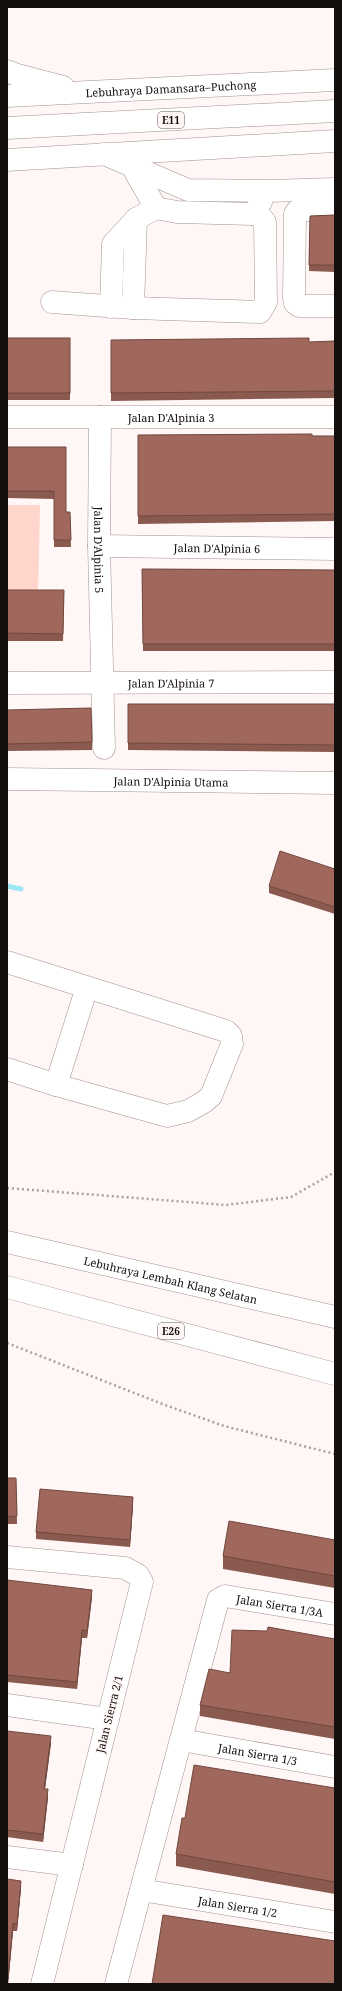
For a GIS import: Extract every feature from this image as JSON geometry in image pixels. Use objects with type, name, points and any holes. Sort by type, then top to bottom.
[{"type":"main road","points":[[7,71],[17,75],[91,93]]},
{"type":"main road","name":"Lebuhraya Damansara–Puchong","points":[[7,96],[335,80]]},
{"type":"main road","name":"E11","points":[[7,128],[335,111]]},
{"type":"main road","points":[[7,160],[335,141]]},
{"type":"main road","points":[[104,154],[188,190],[269,191],[327,200]]},
{"type":"main road","points":[[132,165],[156,208]]},
{"type":"main road","points":[[253,214],[269,191]]},
{"type":"main road","points":[[327,200],[297,211],[295,214],[295,303],[299,306],[335,306]]},
{"type":"main road","points":[[52,302],[111,307],[260,312],[266,302],[265,222],[260,216],[253,214],[177,212],[156,208],[136,219],[112,244],[111,307]]},
{"type":"main road","points":[[133,308],[136,219]]},
{"type":"main road","name":"Jalan D'Alpinia 3","points":[[7,417],[335,417]]},
{"type":"main road","name":"Jalan D'Alpinia 5","points":[[100,417],[100,546],[104,748]]},
{"type":"main road","name":"Jalan D'Alpinia 6","points":[[100,546],[335,549]]},
{"type":"main road","name":"Jalan D'Alpinia 7","points":[[7,683],[335,682]]},
{"type":"main road","name":"Jalan D'Alpinia Utama","points":[[7,779],[335,783]]},
{"type":"main road","points":[[7,962],[226,1031],[230,1036],[232,1044],[211,1096],[204,1102],[188,1111],[167,1116],[7,1069]]},
{"type":"main road","points":[[56,1084],[87,987]]},
{"type":"main road","name":"Lebuhraya Lembah Klang Selatan","points":[[7,1242],[335,1317]]},
{"type":"main road","name":"E26","points":[[7,1287],[335,1374]]},
{"type":"main road","name":"Jalan Sierra 2/1","points":[[7,1557],[125,1568],[138,1575],[142,1582],[42,1984]]},
{"type":"main road","name":"Jalan Sierra 1/3A","points":[[181,1740],[218,1600],[225,1596],[335,1614]]},
{"type":"main road","points":[[7,1705],[108,1719]]},
{"type":"main road","points":[[116,1984],[181,1740]]},
{"type":"main road","name":"Jalan Sierra 1/3","points":[[181,1740],[335,1767]]},
{"type":"main road","points":[[7,1857],[72,1864]]},
{"type":"main road","name":"Jalan Sierra 1/2","points":[[141,1890],[335,1922]]},
{"type":"path","points":[[7,1188],[226,1205],[290,1196],[335,1172]]},
{"type":"path","points":[[7,1343],[165,1405],[224,1426],[335,1454]]},
{"type":"shaded area","points":[[7,505],[40,505],[38,595],[7,594]]},
{"type":"building","points":[[335,215],[335,265],[309,265],[310,216]]},
{"type":"building","points":[[7,338],[70,338],[70,393],[7,393]]},
{"type":"building","points":[[309,338],[309,342],[335,341],[335,391],[111,393],[111,340]]},
{"type":"building","points":[[312,434],[312,436],[335,436],[335,514],[138,516],[138,435]]},
{"type":"building","points":[[7,447],[66,447],[66,512],[70,512],[71,540],[54,540],[54,491],[7,491]]},
{"type":"building","points":[[142,569],[335,570],[335,644],[143,644]]},
{"type":"building","points":[[7,590],[64,590],[63,634],[7,633]]},
{"type":"building","points":[[128,704],[335,704],[335,745],[128,743]]},
{"type":"building","points":[[91,708],[92,742],[7,744],[7,710]]},
{"type":"building","points":[[280,851],[335,869],[335,907],[269,886]]},
{"type":"building","points":[[7,1478],[16,1478],[17,1516],[7,1517]]},
{"type":"building","points":[[40,1489],[133,1497],[130,1540],[36,1532]]},
{"type":"building","points":[[229,1521],[335,1540],[335,1576],[223,1556]]},
{"type":"building","points":[[7,1580],[92,1590],[87,1631],[82,1630],[77,1682],[7,1675]]},
{"type":"building","points":[[268,1627],[335,1639],[335,1727],[200,1705],[209,1669],[230,1673],[232,1630],[267,1631]]},
{"type":"building","points":[[7,1731],[51,1736],[44,1789],[48,1789],[43,1834],[7,1830]]},
{"type":"building","points":[[194,1765],[335,1788],[335,1882],[176,1854],[182,1818],[185,1818]]},
{"type":"building","points":[[7,1879],[21,1881],[17,1924],[13,1923],[8,1979]]},
{"type":"building","points":[[163,1915],[335,1941],[335,1984],[152,1984]]},
{"type":"waterway","points":[[7,886],[21,889]]}]
